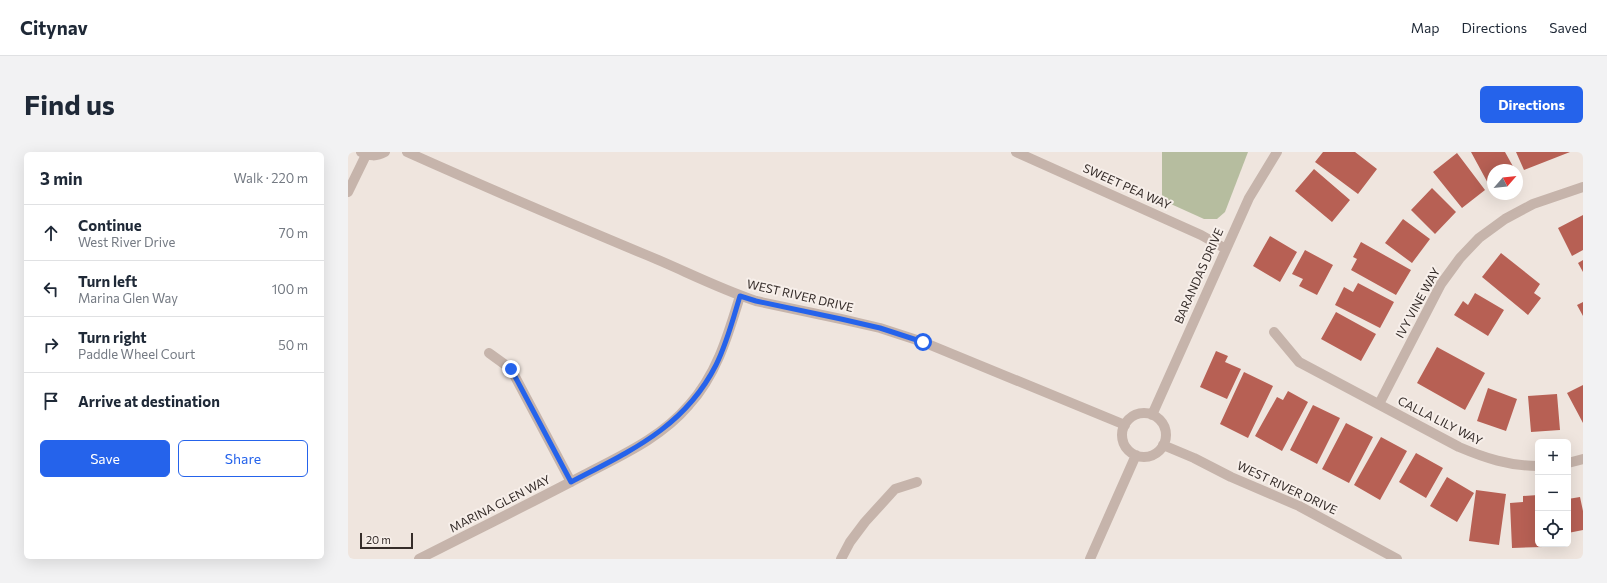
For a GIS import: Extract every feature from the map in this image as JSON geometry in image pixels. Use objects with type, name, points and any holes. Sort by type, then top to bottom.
[{"type":"street","points":[[348,192],[364,153],[378,155],[385,152]]},
{"type":"street","name":"WEST RIVER DRIVE","points":[[407,152],[481,186],[687,272],[740,296],[756,301],[880,328],[923,342],[1124,425]]},
{"type":"street","name":"SWEET PEA WAY","points":[[1016,152],[1201,235],[1226,249]]},
{"type":"street","name":"BARANDAS DRIVE","points":[[1152,415],[1249,198],[1277,152]]},
{"type":"street","name":"IVY VINE WAY","points":[[1379,404],[1441,284],[1460,258],[1479,238],[1505,219],[1533,204],[1583,187]]},
{"type":"street","name":"MARINA GLEN WAY","points":[[419,559],[643,444],[668,427],[689,405],[704,386],[716,366],[725,344],[740,296]]},
{"type":"street","name":"CALLA LILY WAY","points":[[1274,332],[1299,362],[1459,447],[1502,463],[1535,466]]},
{"type":"street","points":[[489,352],[511,369],[571,482]]},
{"type":"street","points":[[1139,414],[1152,415],[1161,422],[1164,427],[1166,433],[1164,444],[1160,450],[1149,456],[1136,455],[1131,452],[1124,443],[1124,425],[1128,420],[1139,414]]},
{"type":"street","name":"WEST RIVER DRIVE","points":[[1164,444],[1231,477],[1299,506],[1397,559]]},
{"type":"street","points":[[1090,559],[1136,455]]},
{"type":"street","points":[[1571,462],[1583,460]]},
{"type":"street","points":[[841,559],[850,542],[865,522],[895,489],[917,482]]},
{"type":"green space","points":[[1162,152],[1248,152],[1225,212],[1217,219],[1204,219],[1162,200]]},
{"type":"building","points":[[1323,152],[1355,152],[1377,169],[1358,194],[1315,162]]},
{"type":"building","points":[[1471,152],[1505,152],[1512,164],[1487,164],[1487,181]]},
{"type":"building","points":[[1516,152],[1570,152],[1524,170],[1523,164],[1521,164]]},
{"type":"building","points":[[1457,153],[1485,190],[1462,208],[1433,172]]},
{"type":"building","points":[[1314,169],[1350,200],[1332,222],[1295,191]]},
{"type":"building","points":[[1432,188],[1456,212],[1435,234],[1411,210]]},
{"type":"building","points":[[1583,215],[1583,250],[1572,256],[1558,228]]},
{"type":"building","points":[[1403,219],[1430,239],[1412,263],[1385,243]]},
{"type":"building","points":[[1270,236],[1297,252],[1280,282],[1253,266]]},
{"type":"building","points":[[1361,242],[1411,270],[1396,295],[1351,270],[1357,259],[1353,257]]},
{"type":"building","points":[[1305,250],[1333,265],[1317,295],[1299,286],[1303,279],[1292,274]]},
{"type":"building","points":[[1501,253],[1540,284],[1534,293],[1541,298],[1528,315],[1482,277]]},
{"type":"building","points":[[1583,260],[1583,272],[1578,263]]},
{"type":"building","points":[[1358,283],[1394,302],[1380,328],[1335,305],[1344,287],[1353,292]]},
{"type":"building","points":[[1475,293],[1504,310],[1488,336],[1454,315],[1463,301],[1468,305]]},
{"type":"building","points":[[1583,302],[1583,316],[1577,305]]},
{"type":"building","points":[[1336,312],[1376,334],[1361,361],[1321,339]]},
{"type":"building","points":[[1437,347],[1485,373],[1465,410],[1417,383]]},
{"type":"building","points":[[1216,351],[1228,356],[1225,362],[1241,369],[1227,399],[1200,387]]},
{"type":"building","points":[[1244,372],[1273,386],[1248,438],[1220,424]]},
{"type":"building","points":[[1583,385],[1583,423],[1567,393]]},
{"type":"building","points":[[1488,388],[1517,399],[1506,431],[1477,421]]},
{"type":"building","points":[[1288,391],[1308,402],[1282,451],[1255,436],[1277,397],[1283,400]]},
{"type":"building","points":[[1557,394],[1560,430],[1531,432],[1528,396]]},
{"type":"building","points":[[1313,405],[1340,418],[1317,464],[1290,450]]},
{"type":"building","points":[[1346,423],[1373,437],[1349,483],[1322,469]]},
{"type":"building","points":[[1381,437],[1407,451],[1380,500],[1354,485]]},
{"type":"building","points":[[1416,453],[1443,468],[1426,498],[1399,482]]},
{"type":"building","points":[[1447,477],[1474,493],[1457,522],[1430,506]]},
{"type":"building","points":[[1476,490],[1506,494],[1499,545],[1469,541]]},
{"type":"building","points":[[1535,495],[1535,547],[1543,547],[1512,548],[1510,503],[1523,502],[1523,496]]},
{"type":"building","points":[[1580,497],[1583,511],[1583,530],[1571,532],[1571,511],[1571,498]]},
{"type":"route","points":[[511,369],[571,482],[643,444],[668,427],[689,405],[704,386],[716,366],[725,344],[740,296],[756,301],[880,328],[923,342]]}]
